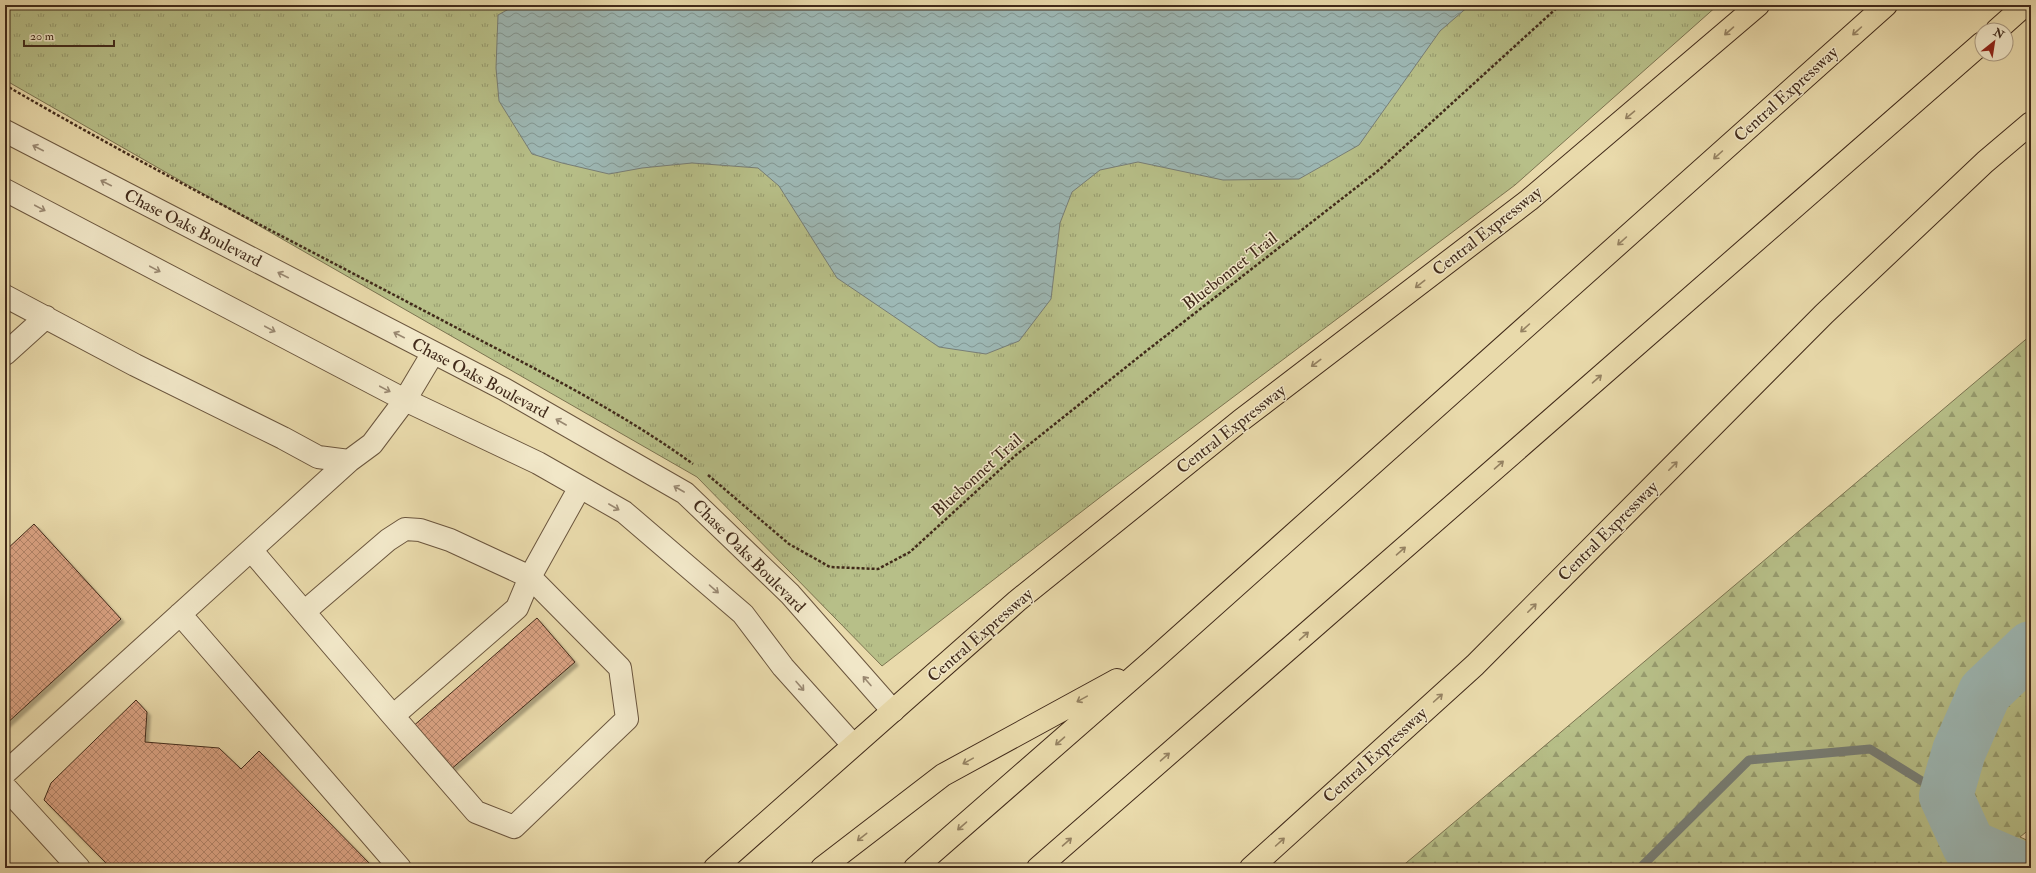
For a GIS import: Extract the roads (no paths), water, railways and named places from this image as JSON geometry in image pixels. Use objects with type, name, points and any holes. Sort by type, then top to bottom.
[{"type":"main road","name":"Central Expressway","points":[[715,868],[1017,601],[1240,421],[1529,200],[1758,5]]},
{"type":"main road","name":"Central Expressway","points":[[915,868],[1153,660],[1886,5]]},
{"type":"main road","points":[[2006,22],[2025,5]]},
{"type":"main road","points":[[1038,868],[1974,50]]},
{"type":"main road","name":"Central Expressway","points":[[1251,868],[1474,665],[1824,314],[1985,162],[2031,123]]},
{"type":"main road","points":[[822,868],[943,774],[1153,660]]},
{"type":"street","name":"Chase Oaks Boulevard","points":[[5,131],[504,389],[685,492],[790,594],[893,711]]},
{"type":"street","points":[[5,190],[405,400],[538,463],[624,512],[743,614],[783,667],[854,746]]},
{"type":"street","points":[[5,296],[135,365],[283,438],[318,457],[349,461]]},
{"type":"street","points":[[5,354],[46,317]]},
{"type":"street","points":[[5,773],[349,461],[372,444],[405,400],[433,353]]},
{"type":"street","points":[[393,716],[517,608],[530,577],[580,487]]},
{"type":"street","points":[[251,550],[304,612],[393,716],[476,812],[514,827],[627,719],[620,668],[530,577],[450,540],[420,530],[405,529],[388,540],[304,612]]},
{"type":"street","points":[[180,614],[400,868]]},
{"type":"street","points":[[5,787],[79,868]]},
{"type":"water","points":[[516,5],[1470,5],[1440,31],[1359,145],[1299,179],[1223,180],[1138,162],[1100,170],[1072,192],[1060,223],[1051,299],[1019,341],[986,354],[939,347],[837,278],[779,186],[758,168],[692,163],[642,168],[609,174],[532,154],[499,101],[496,68],[498,15]]},
{"type":"waterway","points":[[2020,868],[1969,846],[1946,796],[1959,751],[1985,692],[2031,648]]},
{"type":"waterway","points":[[1640,868],[1749,760],[1870,749],[1946,796]]},
{"type":"waterway","points":[[2013,865],[2031,858]]}]
